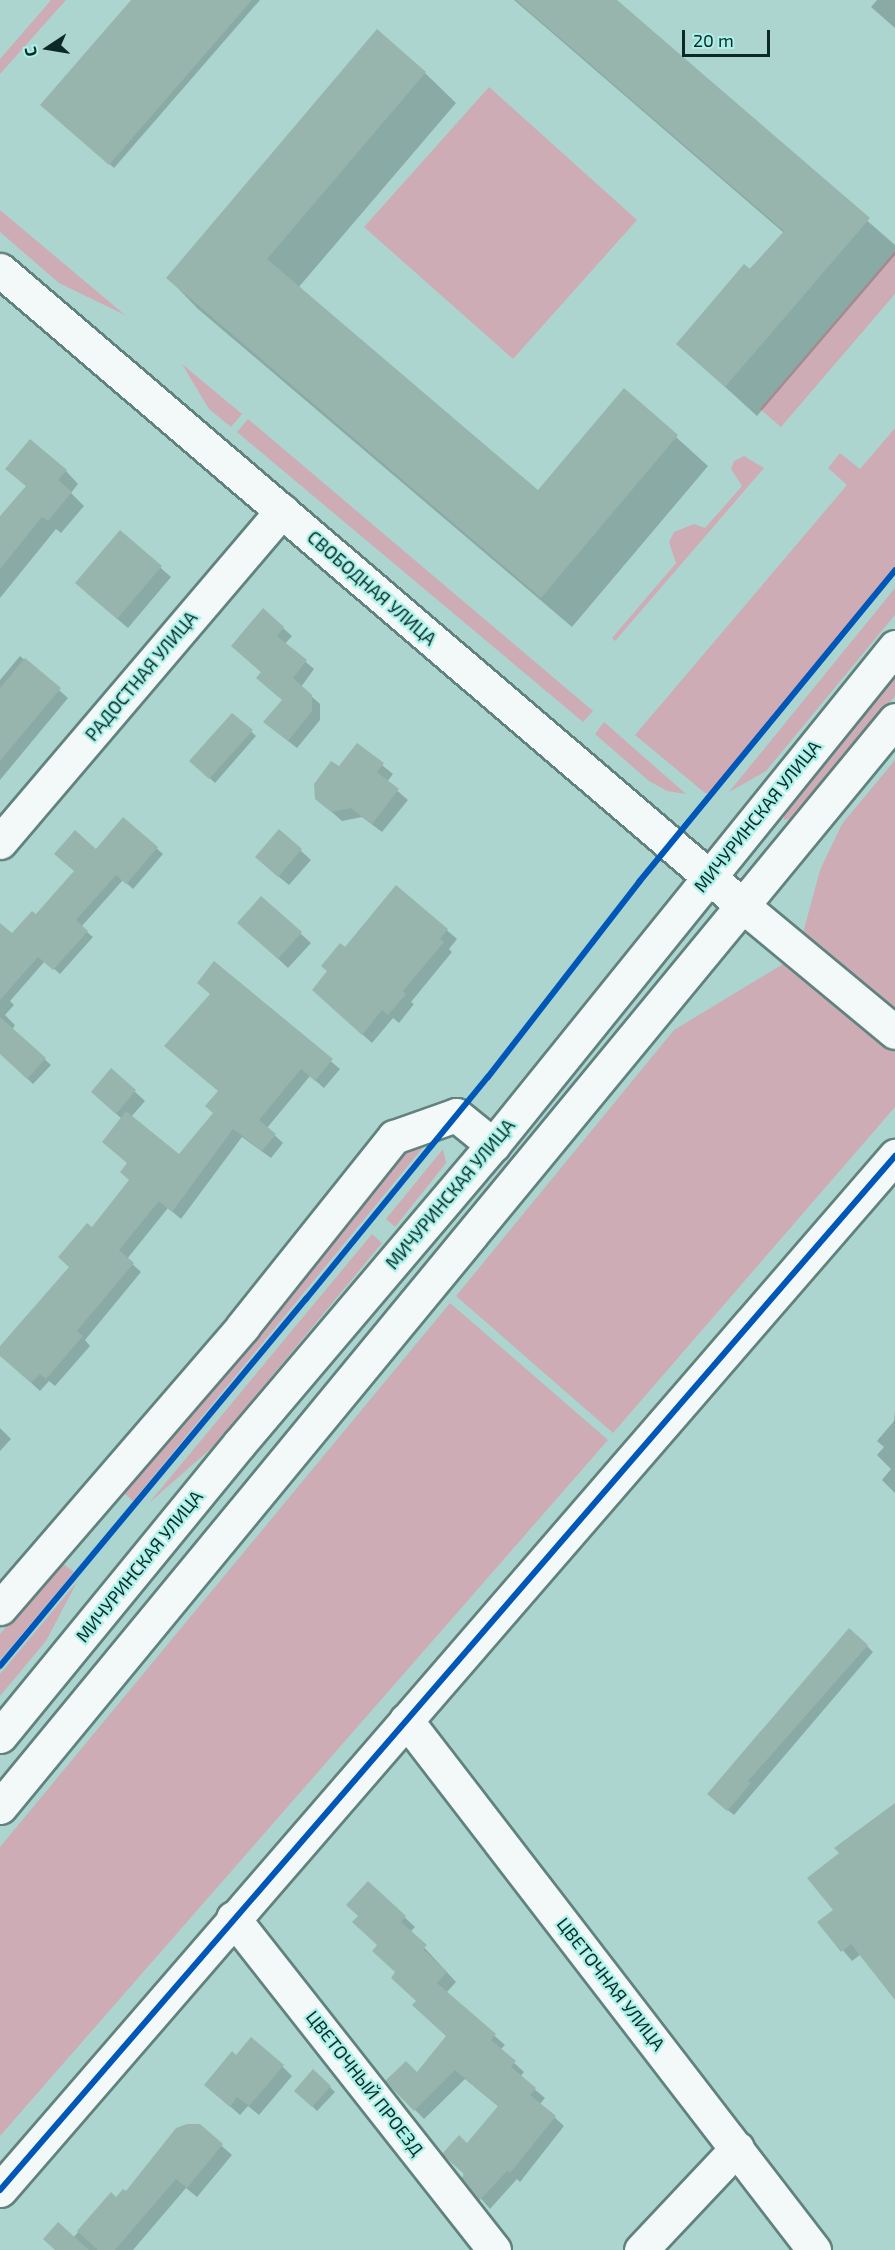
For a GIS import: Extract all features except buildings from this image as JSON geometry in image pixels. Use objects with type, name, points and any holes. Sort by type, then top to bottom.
[{"type":"street","name":"СВОБОДНАЯ УЛИЦА","points":[[0,270],[707,876],[895,1032]]},
{"type":"street","name":"РАДОСТНАЯ УЛИЦА","points":[[0,842],[282,511]]},
{"type":"street","name":"МИЧУРИНСКАЯ УЛИЦА","points":[[0,1736],[239,1444],[493,1145],[707,876],[895,647]]},
{"type":"street","points":[[0,1807],[895,720]]},
{"type":"street","points":[[0,1608],[243,1326],[394,1137],[456,1115],[493,1145]]},
{"type":"street","points":[[0,2190],[233,1918],[895,1156]]},
{"type":"street","name":"ЦВЕТОЧНАЯ УЛИЦА","points":[[406,1720],[814,2250]]},
{"type":"street","name":"ЦВЕТОЧНЫЙ ПРОЕЗД","points":[[233,1918],[494,2250]]},
{"type":"street","points":[[641,2250],[737,2148]]},
{"type":"shaded area","points":[[51,0],[66,0],[0,74],[0,59]]},
{"type":"shaded area","points":[[489,87],[637,220],[513,359],[364,227]]},
{"type":"shaded area","points":[[0,210],[125,315],[59,283],[0,232]]},
{"type":"shaded area","points":[[895,251],[895,294],[781,427],[760,409]]},
{"type":"shaded area","points":[[182,364],[242,414],[231,427],[209,409]]},
{"type":"shaded area","points":[[248,419],[593,711],[583,722],[237,432]]},
{"type":"shaded area","points":[[895,428],[895,569],[711,793],[705,793],[635,735],[847,485],[828,468],[840,453],[860,469]]},
{"type":"shaded area","points":[[744,456],[764,468],[615,641],[612,638],[676,563],[669,542],[674,532],[694,524],[705,528],[742,486],[731,469],[734,461]]},
{"type":"shaded area","points":[[895,588],[895,615],[766,771],[729,792]]},
{"type":"shaded area","points":[[895,675],[895,696],[794,818],[784,820],[784,810]]},
{"type":"shaded area","points":[[604,722],[686,794],[667,791],[649,781],[595,734]]},
{"type":"shaded area","points":[[895,760],[895,1107],[613,1433],[456,1296],[674,1030],[788,961],[803,933],[820,870],[842,824]]},
{"type":"shaded area","points":[[430,1139],[133,1501],[120,1490],[356,1203],[409,1145]]},
{"type":"shaded area","points":[[443,1149],[446,1163],[395,1227],[386,1219]]},
{"type":"shaded area","points":[[372,1234],[382,1243],[215,1445],[149,1503]]},
{"type":"shaded area","points":[[450,1303],[608,1440],[0,2136],[0,1847]]},
{"type":"shaded area","points":[[61,1562],[74,1572],[0,1660],[0,1634]]},
{"type":"shaded area","points":[[77,1582],[46,1641],[0,1696],[0,1674]]},
{"type":"cycle path","points":[[0,1666],[488,1077],[639,882],[895,570]]},
{"type":"cycle path","points":[[0,2190],[895,1156]]}]
